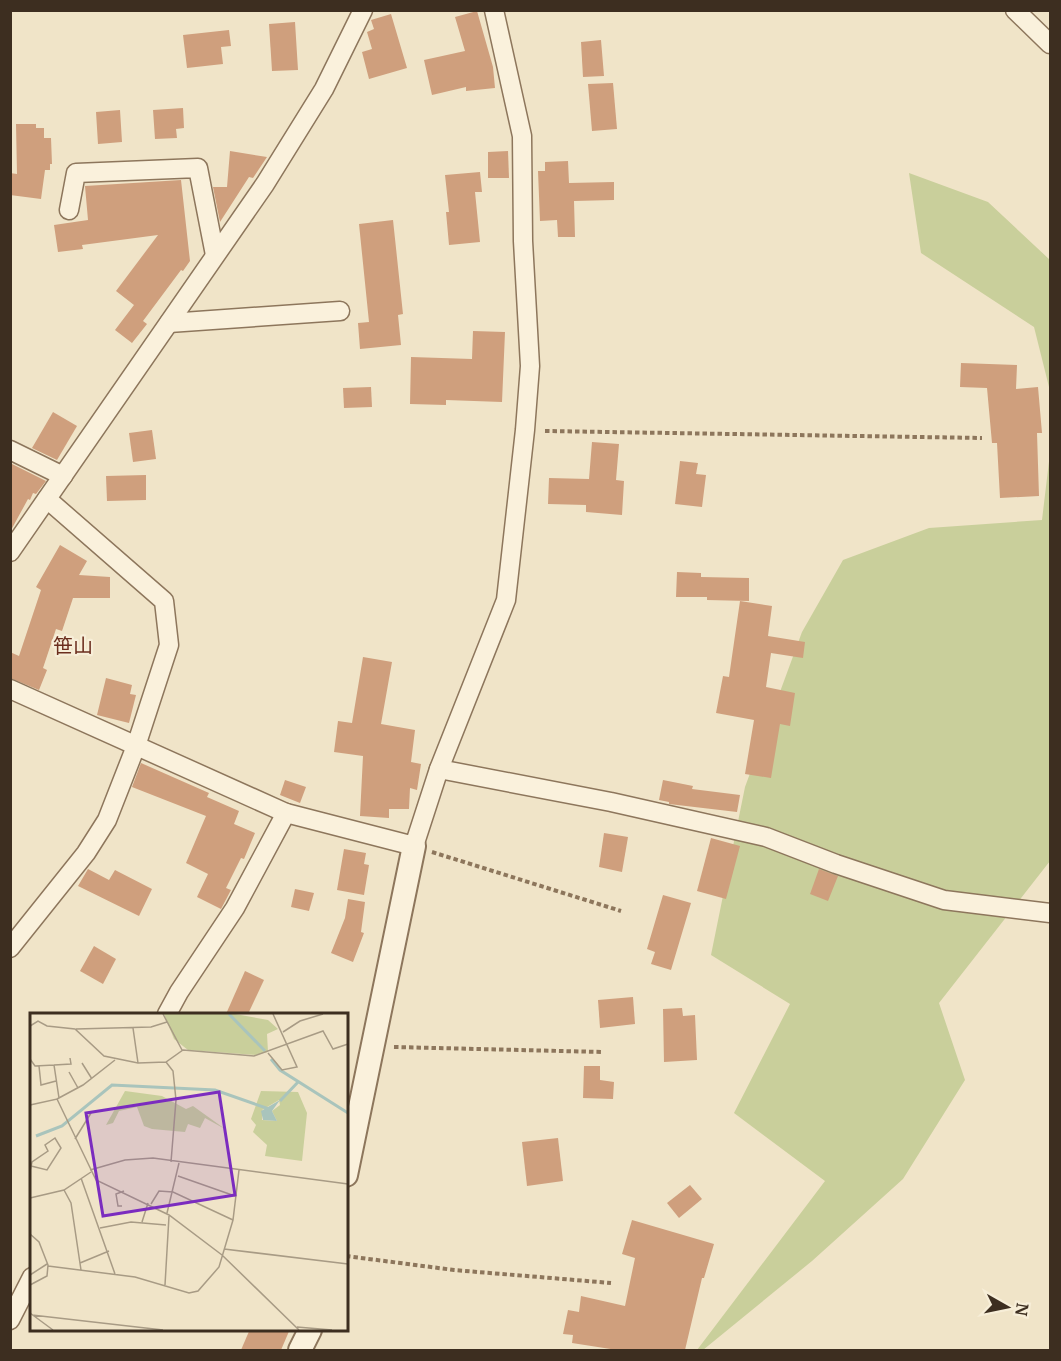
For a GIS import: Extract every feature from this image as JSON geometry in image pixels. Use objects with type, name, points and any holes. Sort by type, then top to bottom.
[{"type":"street","points":[[10,552],[265,184],[324,89],[363,10]]},
{"type":"street","points":[[348,1166],[414,846],[439,769],[506,600],[530,366],[523,241],[522,136],[494,10]]},
{"type":"street","points":[[1015,10],[1050,44]]},
{"type":"street","points":[[69,210],[76,173],[198,168],[215,255]]},
{"type":"street","points":[[169,323],[340,311]]},
{"type":"street","points":[[10,450],[63,476]]},
{"type":"street","points":[[10,948],[86,853],[107,820],[136,746],[169,645],[164,601],[47,499]]},
{"type":"street","points":[[10,689],[286,813],[414,846]]},
{"type":"street","points":[[439,769],[611,802],[766,837],[836,864],[944,900],[1050,913]]},
{"type":"street","points":[[168,1013],[235,908],[286,813]]},
{"type":"street","points":[[10,1320],[30,1280]]},
{"type":"street","points":[[300,1350],[309,1331]]},
{"type":"path","points":[[525,430],[982,438]]},
{"type":"path","points":[[414,846],[621,911]]},
{"type":"path","points":[[373,1047],[603,1052]]},
{"type":"path","points":[[348,1256],[454,1270],[611,1283]]},
{"type":"green space","points":[[909,173],[988,202],[1050,260],[1050,391],[1034,327],[921,253]]},
{"type":"green space","points":[[1050,453],[1050,861],[939,1003],[965,1080],[903,1179],[812,1261],[703,1350],[697,1350],[825,1181],[734,1113],[790,1004],[711,955],[745,787],[802,632],[843,560],[929,528],[1042,520]]},
{"type":"building","points":[[477,11],[493,67],[495,88],[466,91],[466,87],[432,95],[424,60],[465,51],[455,17]]},
{"type":"building","points":[[391,14],[407,68],[369,79],[362,52],[372,49],[367,32],[374,29],[371,20]]},
{"type":"building","points":[[295,22],[298,70],[272,71],[269,24]]},
{"type":"building","points":[[229,30],[231,46],[221,47],[223,64],[187,68],[183,35]]},
{"type":"building","points":[[601,40],[604,76],[583,77],[581,42]]},
{"type":"building","points":[[613,83],[617,129],[592,131],[588,84]]},
{"type":"building","points":[[183,108],[184,128],[176,129],[177,138],[155,139],[153,110]]},
{"type":"building","points":[[120,110],[122,142],[98,144],[96,112]]},
{"type":"building","points":[[16,124],[36,124],[36,128],[44,128],[44,138],[51,138],[52,164],[50,164],[50,170],[45,170],[41,199],[10,195],[10,173],[17,174]]},
{"type":"building","points":[[230,151],[267,157],[253,178],[249,177],[220,222],[213,187],[227,187]]},
{"type":"building","points":[[508,151],[509,178],[488,178],[488,152]]},
{"type":"building","points":[[568,161],[569,183],[614,182],[614,200],[574,201],[575,237],[558,237],[557,220],[540,221],[538,171],[545,171],[545,162]]},
{"type":"building","points":[[480,172],[482,192],[475,192],[480,242],[449,245],[446,212],[449,212],[445,175]]},
{"type":"building","points":[[181,180],[190,261],[143,321],[147,324],[132,343],[115,330],[134,305],[116,291],[158,235],[82,245],[83,249],[58,252],[54,225],[88,220],[85,186]]},
{"type":"building","points":[[393,220],[403,314],[398,315],[401,345],[360,349],[358,323],[369,322],[359,224]]},
{"type":"building","points":[[473,331],[505,332],[502,402],[446,400],[446,405],[410,404],[411,357],[472,359]]},
{"type":"building","points":[[961,363],[1017,365],[1016,389],[1038,387],[1042,433],[1037,433],[1039,496],[1000,498],[997,443],[992,443],[987,388],[960,387]]},
{"type":"building","points":[[371,387],[372,407],[344,408],[343,388]]},
{"type":"building","points":[[53,412],[77,426],[57,460],[32,448]]},
{"type":"building","points":[[152,430],[156,459],[133,462],[129,433]]},
{"type":"building","points":[[592,442],[619,444],[616,480],[624,481],[622,515],[586,512],[586,505],[548,504],[549,478],[589,479]]},
{"type":"building","points":[[680,461],[698,463],[696,474],[706,475],[702,507],[675,504]]},
{"type":"building","points":[[10,463],[46,481],[36,494],[33,493],[30,500],[28,499],[10,532]]},
{"type":"building","points":[[146,475],[146,500],[107,501],[106,476]]},
{"type":"building","points":[[60,545],[87,561],[79,575],[110,577],[110,598],[73,598],[62,631],[56,629],[43,668],[47,670],[39,690],[10,678],[10,652],[19,656],[41,590],[36,587]]},
{"type":"building","points":[[677,572],[701,573],[701,577],[749,578],[749,601],[676,597]]},
{"type":"building","points":[[740,601],[772,606],[768,636],[805,642],[803,658],[771,653],[766,687],[795,693],[790,726],[780,724],[771,778],[745,774],[754,720],[716,713],[723,676],[729,677]]},
{"type":"building","points":[[363,657],[392,662],[381,724],[415,730],[411,762],[421,764],[417,790],[410,788],[409,809],[389,809],[389,818],[360,816],[363,756],[334,752],[338,721],[352,723]]},
{"type":"building","points":[[106,678],[132,685],[130,694],[136,695],[129,723],[97,715]]},
{"type":"building","points":[[141,763],[209,793],[207,797],[239,811],[234,824],[255,833],[244,859],[241,858],[226,888],[231,890],[221,909],[197,897],[208,874],[186,863],[206,816],[132,787]]},
{"type":"building","points":[[285,780],[306,787],[300,803],[280,795]]},
{"type":"building","points":[[663,780],[693,786],[692,789],[740,795],[737,812],[669,804],[669,802],[659,800]]},
{"type":"building","points":[[604,833],[628,837],[622,872],[599,867]]},
{"type":"building","points":[[711,838],[740,846],[726,899],[697,891]]},
{"type":"building","points":[[344,849],[366,853],[364,864],[369,865],[364,895],[337,890]]},
{"type":"building","points":[[88,869],[109,880],[115,870],[152,889],[139,916],[78,886]]},
{"type":"building","points":[[819,869],[838,876],[828,901],[810,894]]},
{"type":"building","points":[[295,889],[314,893],[309,911],[291,907]]},
{"type":"building","points":[[663,895],[691,903],[671,970],[651,964],[655,952],[647,949]]},
{"type":"building","points":[[348,899],[365,902],[361,932],[364,933],[353,962],[331,953],[345,918]]},
{"type":"building","points":[[94,946],[116,959],[103,984],[80,971]]},
{"type":"building","points":[[245,971],[264,980],[248,1013],[226,1013]]},
{"type":"building","points":[[633,997],[635,1024],[600,1028],[598,1000]]},
{"type":"building","points":[[682,1008],[683,1016],[695,1015],[697,1060],[664,1062],[663,1009]]},
{"type":"building","points":[[584,1066],[600,1066],[600,1080],[614,1082],[613,1099],[583,1098]]},
{"type":"building","points":[[558,1138],[563,1181],[527,1186],[522,1142]]},
{"type":"building","points":[[690,1185],[702,1199],[679,1218],[667,1203]]},
{"type":"building","points":[[632,1220],[714,1244],[704,1278],[702,1278],[685,1350],[617,1350],[572,1343],[573,1335],[563,1334],[568,1310],[579,1312],[581,1296],[625,1306],[635,1258],[622,1254]]},
{"type":"building","points":[[249,1331],[289,1331],[281,1350],[241,1350]]},
{"type":"district","name":"笹山","points":[[73,646]]}]
